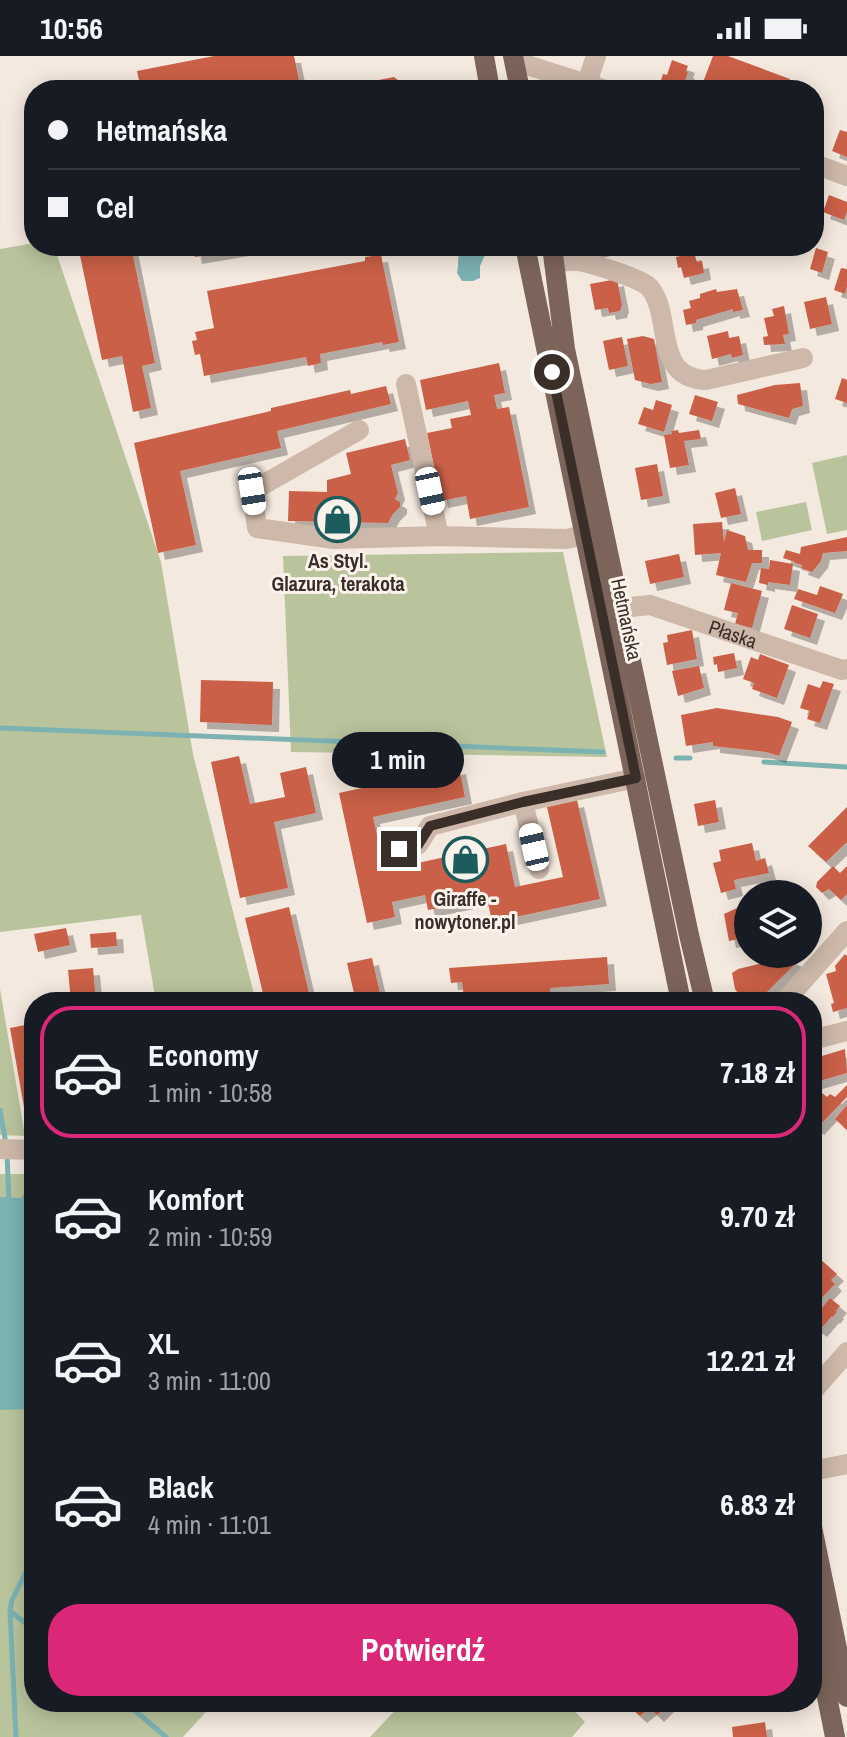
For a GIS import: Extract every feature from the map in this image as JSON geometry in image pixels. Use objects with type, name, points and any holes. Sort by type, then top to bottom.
[{"type":"main road","points":[[484,56],[488,80]]},
{"type":"main road","points":[[510,57],[517,80]]},
{"type":"main road","name":"Hetmańska","points":[[527,256],[679,992]]},
{"type":"main road","name":"Hetmańska","points":[[553,256],[565,349],[702,992]]},
{"type":"main road","points":[[676,978],[686,984],[698,974]]},
{"type":"main road","points":[[822,1576],[847,1697]]},
{"type":"main road","points":[[822,1671],[835,1737]]},
{"type":"street","points":[[596,56],[597,80]]},
{"type":"street","points":[[510,57],[577,80]]},
{"type":"street","points":[[824,168],[847,176]]},
{"type":"street","points":[[560,256],[641,281],[651,289],[671,357],[679,371],[691,379],[706,380],[803,358]]},
{"type":"street","points":[[406,384],[439,536]]},
{"type":"street","points":[[359,430],[252,491],[257,528],[334,539],[439,536],[566,539],[585,535]]},
{"type":"street","name":"Płaska","points":[[620,608],[650,605],[842,670],[847,669]]},
{"type":"street","points":[[399,849],[418,845],[430,826],[636,778]]},
{"type":"street","points":[[523,802],[539,869]]},
{"type":"street","points":[[791,992],[847,931]]},
{"type":"street","points":[[822,1037],[847,1031]]},
{"type":"street","points":[[0,1149],[24,1150]]},
{"type":"street","points":[[822,1381],[847,1352]]},
{"type":"street","points":[[822,1469],[847,1464]]},
{"type":"green space","points":[[24,245],[24,256],[57,256],[161,562],[193,754],[253,992],[154,992],[141,915],[0,932],[0,249]]},
{"type":"green space","points":[[847,455],[847,530],[827,534],[812,463]]},
{"type":"green space","points":[[806,502],[812,530],[762,541],[756,512]]},
{"type":"green space","points":[[563,552],[607,757],[291,752],[283,556]]},
{"type":"green space","points":[[0,989],[24,1136],[0,1135]]},
{"type":"green space","points":[[0,1174],[24,1174],[24,1712],[206,1712],[183,1737],[0,1737]]},
{"type":"green space","points":[[394,1712],[576,1712],[585,1722],[572,1737],[370,1737]]},
{"type":"water","points":[[459,256],[485,256],[480,266],[480,278],[462,281],[457,273]]},
{"type":"water","points":[[24,1194],[24,1409],[0,1410],[0,1197],[21,1198]]},
{"type":"building","points":[[214,56],[294,56],[299,80],[139,80],[137,71]]},
{"type":"building","points":[[713,56],[728,56],[790,79],[790,80],[704,80]]},
{"type":"building","points":[[672,60],[688,66],[685,80],[661,80],[663,74],[667,75]]},
{"type":"building","points":[[840,130],[847,132],[847,157],[832,151]]},
{"type":"building","points":[[829,195],[847,202],[844,220],[824,212]]},
{"type":"building","points":[[824,251],[828,252],[822,273],[810,269],[814,256],[824,256]]},
{"type":"building","points":[[80,256],[133,256],[155,363],[142,366],[151,408],[133,412],[122,356],[102,360]]},
{"type":"building","points":[[381,256],[399,342],[383,345],[382,342],[320,354],[321,363],[308,366],[306,357],[204,376],[200,354],[195,355],[192,341],[197,340],[195,332],[214,328],[207,291],[365,261],[365,257]]},
{"type":"building","points":[[695,256],[697,262],[702,261],[704,273],[684,278],[676,257]]},
{"type":"building","points":[[841,268],[847,269],[845,294],[834,290]]},
{"type":"building","points":[[617,279],[622,305],[620,311],[609,313],[608,308],[595,310],[590,284]]},
{"type":"building","points":[[716,289],[717,292],[737,289],[743,310],[733,312],[733,309],[686,325],[683,310],[691,308],[689,301]]},
{"type":"building","points":[[826,297],[832,324],[810,329],[804,302]]},
{"type":"building","points":[[784,306],[789,334],[783,335],[785,344],[764,345],[763,337],[768,336],[764,318],[774,316],[772,309]]},
{"type":"building","points":[[728,331],[729,338],[739,336],[743,355],[732,358],[731,354],[712,359],[707,336]]},
{"type":"building","points":[[643,336],[654,339],[662,382],[651,384],[635,380],[627,339]]},
{"type":"building","points":[[622,337],[628,366],[609,370],[603,341]]},
{"type":"building","points":[[499,363],[505,393],[494,395],[497,409],[509,407],[529,507],[470,519],[466,496],[441,501],[427,433],[452,428],[450,419],[471,415],[468,401],[426,410],[420,380]]},
{"type":"building","points":[[842,378],[847,380],[847,403],[835,399]]},
{"type":"building","points":[[800,383],[803,406],[792,409],[789,418],[738,404],[737,395],[775,385]]},
{"type":"building","points":[[386,386],[391,404],[277,431],[281,448],[180,471],[196,545],[158,553],[134,443],[350,390],[351,394]]},
{"type":"building","points":[[695,395],[718,402],[712,421],[689,414]]},
{"type":"building","points":[[656,400],[672,405],[664,432],[638,424],[644,407],[653,410]]},
{"type":"building","points":[[678,430],[679,433],[699,430],[701,439],[684,441],[689,465],[670,468],[664,435]]},
{"type":"building","points":[[405,439],[410,460],[391,465],[398,493],[395,499],[400,502],[400,507],[388,523],[288,521],[289,491],[327,492],[327,480],[351,474],[346,453]]},
{"type":"building","points":[[657,464],[663,496],[641,500],[635,468]]},
{"type":"building","points":[[735,488],[741,514],[721,518],[715,493]]},
{"type":"building","points":[[722,522],[724,542],[727,530],[745,536],[748,550],[762,550],[762,563],[752,563],[746,582],[716,575],[721,553],[695,555],[693,524]]},
{"type":"building","points":[[847,537],[847,551],[823,553],[812,572],[783,558],[786,550],[800,554],[801,547]]},
{"type":"building","points":[[679,554],[684,577],[650,584],[645,561]]},
{"type":"building","points":[[770,560],[793,564],[790,585],[759,583],[761,568],[769,569]]},
{"type":"building","points":[[731,583],[762,591],[752,628],[735,624],[738,613],[724,610]]},
{"type":"building","points":[[820,586],[843,594],[835,613],[794,599],[798,589],[817,595]]},
{"type":"building","points":[[792,605],[818,614],[810,638],[784,629]]},
{"type":"building","points":[[692,630],[697,659],[667,665],[663,643],[668,642],[667,635]]},
{"type":"building","points":[[734,653],[737,668],[718,672],[713,657]]},
{"type":"building","points":[[760,654],[789,665],[777,698],[752,689],[754,683],[743,679],[751,657],[758,660]]},
{"type":"building","points":[[699,666],[704,688],[678,696],[672,671]]},
{"type":"building","points":[[201,680],[273,682],[272,725],[200,722]]},
{"type":"building","points":[[823,681],[834,684],[820,723],[807,719],[810,711],[800,708],[808,684],[820,688]]},
{"type":"building","points":[[717,708],[792,722],[779,756],[713,746],[713,742],[686,746],[681,715]]},
{"type":"building","points":[[239,756],[250,804],[285,797],[280,773],[306,767],[316,813],[274,822],[288,888],[240,898],[211,762]]},
{"type":"building","points":[[459,767],[465,797],[373,817],[385,870],[506,844],[515,887],[563,877],[547,807],[577,800],[600,899],[492,922],[487,898],[428,910],[425,895],[392,902],[395,917],[367,923],[339,793]]},
{"type":"building","points":[[715,800],[719,822],[698,826],[694,804]]},
{"type":"building","points":[[847,807],[847,842],[826,862],[808,846]]},
{"type":"building","points":[[752,843],[756,861],[765,858],[769,873],[734,880],[734,890],[721,893],[713,863],[721,861],[719,850]]},
{"type":"building","points":[[833,866],[840,873],[847,866],[847,894],[841,900],[829,889],[822,893],[822,880],[819,880]]},
{"type":"building","points":[[289,907],[309,992],[263,992],[245,918]]},
{"type":"building","points":[[734,909],[734,940],[729,941],[724,914]]},
{"type":"building","points":[[66,928],[70,945],[38,952],[34,934]]},
{"type":"building","points":[[116,932],[117,946],[91,948],[90,934]]},
{"type":"building","points":[[845,954],[847,1008],[833,1012],[831,1004],[834,1003],[826,974],[836,971],[835,966]]},
{"type":"building","points":[[607,957],[609,984],[550,988],[550,992],[463,992],[462,982],[451,983],[449,968]]},
{"type":"building","points":[[372,958],[380,992],[354,992],[347,963]]},
{"type":"building","points":[[93,968],[95,992],[70,992],[68,970]]},
{"type":"building","points":[[742,968],[791,968],[767,992],[737,992],[732,973]]},
{"type":"building","points":[[24,1025],[24,1107],[10,1028]]},
{"type":"building","points":[[845,1049],[847,1073],[822,1080],[822,1056]]},
{"type":"building","points":[[847,1085],[847,1097],[822,1123],[822,1093],[835,1097]]},
{"type":"building","points":[[847,1105],[847,1130],[835,1119]]},
{"type":"building","points":[[822,1261],[837,1274],[831,1280],[835,1284],[822,1298]]},
{"type":"building","points":[[830,1298],[840,1306],[822,1328],[822,1308]]},
{"type":"building","points":[[765,1722],[767,1737],[733,1737],[732,1727]]},
{"type":"waterway","points":[[0,728],[603,752]]},
{"type":"waterway","points":[[676,758],[690,758]]},
{"type":"waterway","points":[[764,762],[847,767]]},
{"type":"waterway","points":[[0,1110],[6,1144]]},
{"type":"waterway","points":[[7,1154],[9,1204]]},
{"type":"waterway","points":[[16,1737],[10,1611],[24,1576]]},
{"type":"waterway","points":[[10,1611],[24,1622]]},
{"type":"waterway","points":[[137,1712],[166,1737]]},
{"type":"place","name":"As Styl. Glazura, terakota","points":[[338,520]]},
{"type":"place","name":"Giraffe - nowytoner.pl","points":[[465,859]]},
{"type":"route","points":[[399,849],[418,845],[430,826],[636,778],[552,372]]}]
